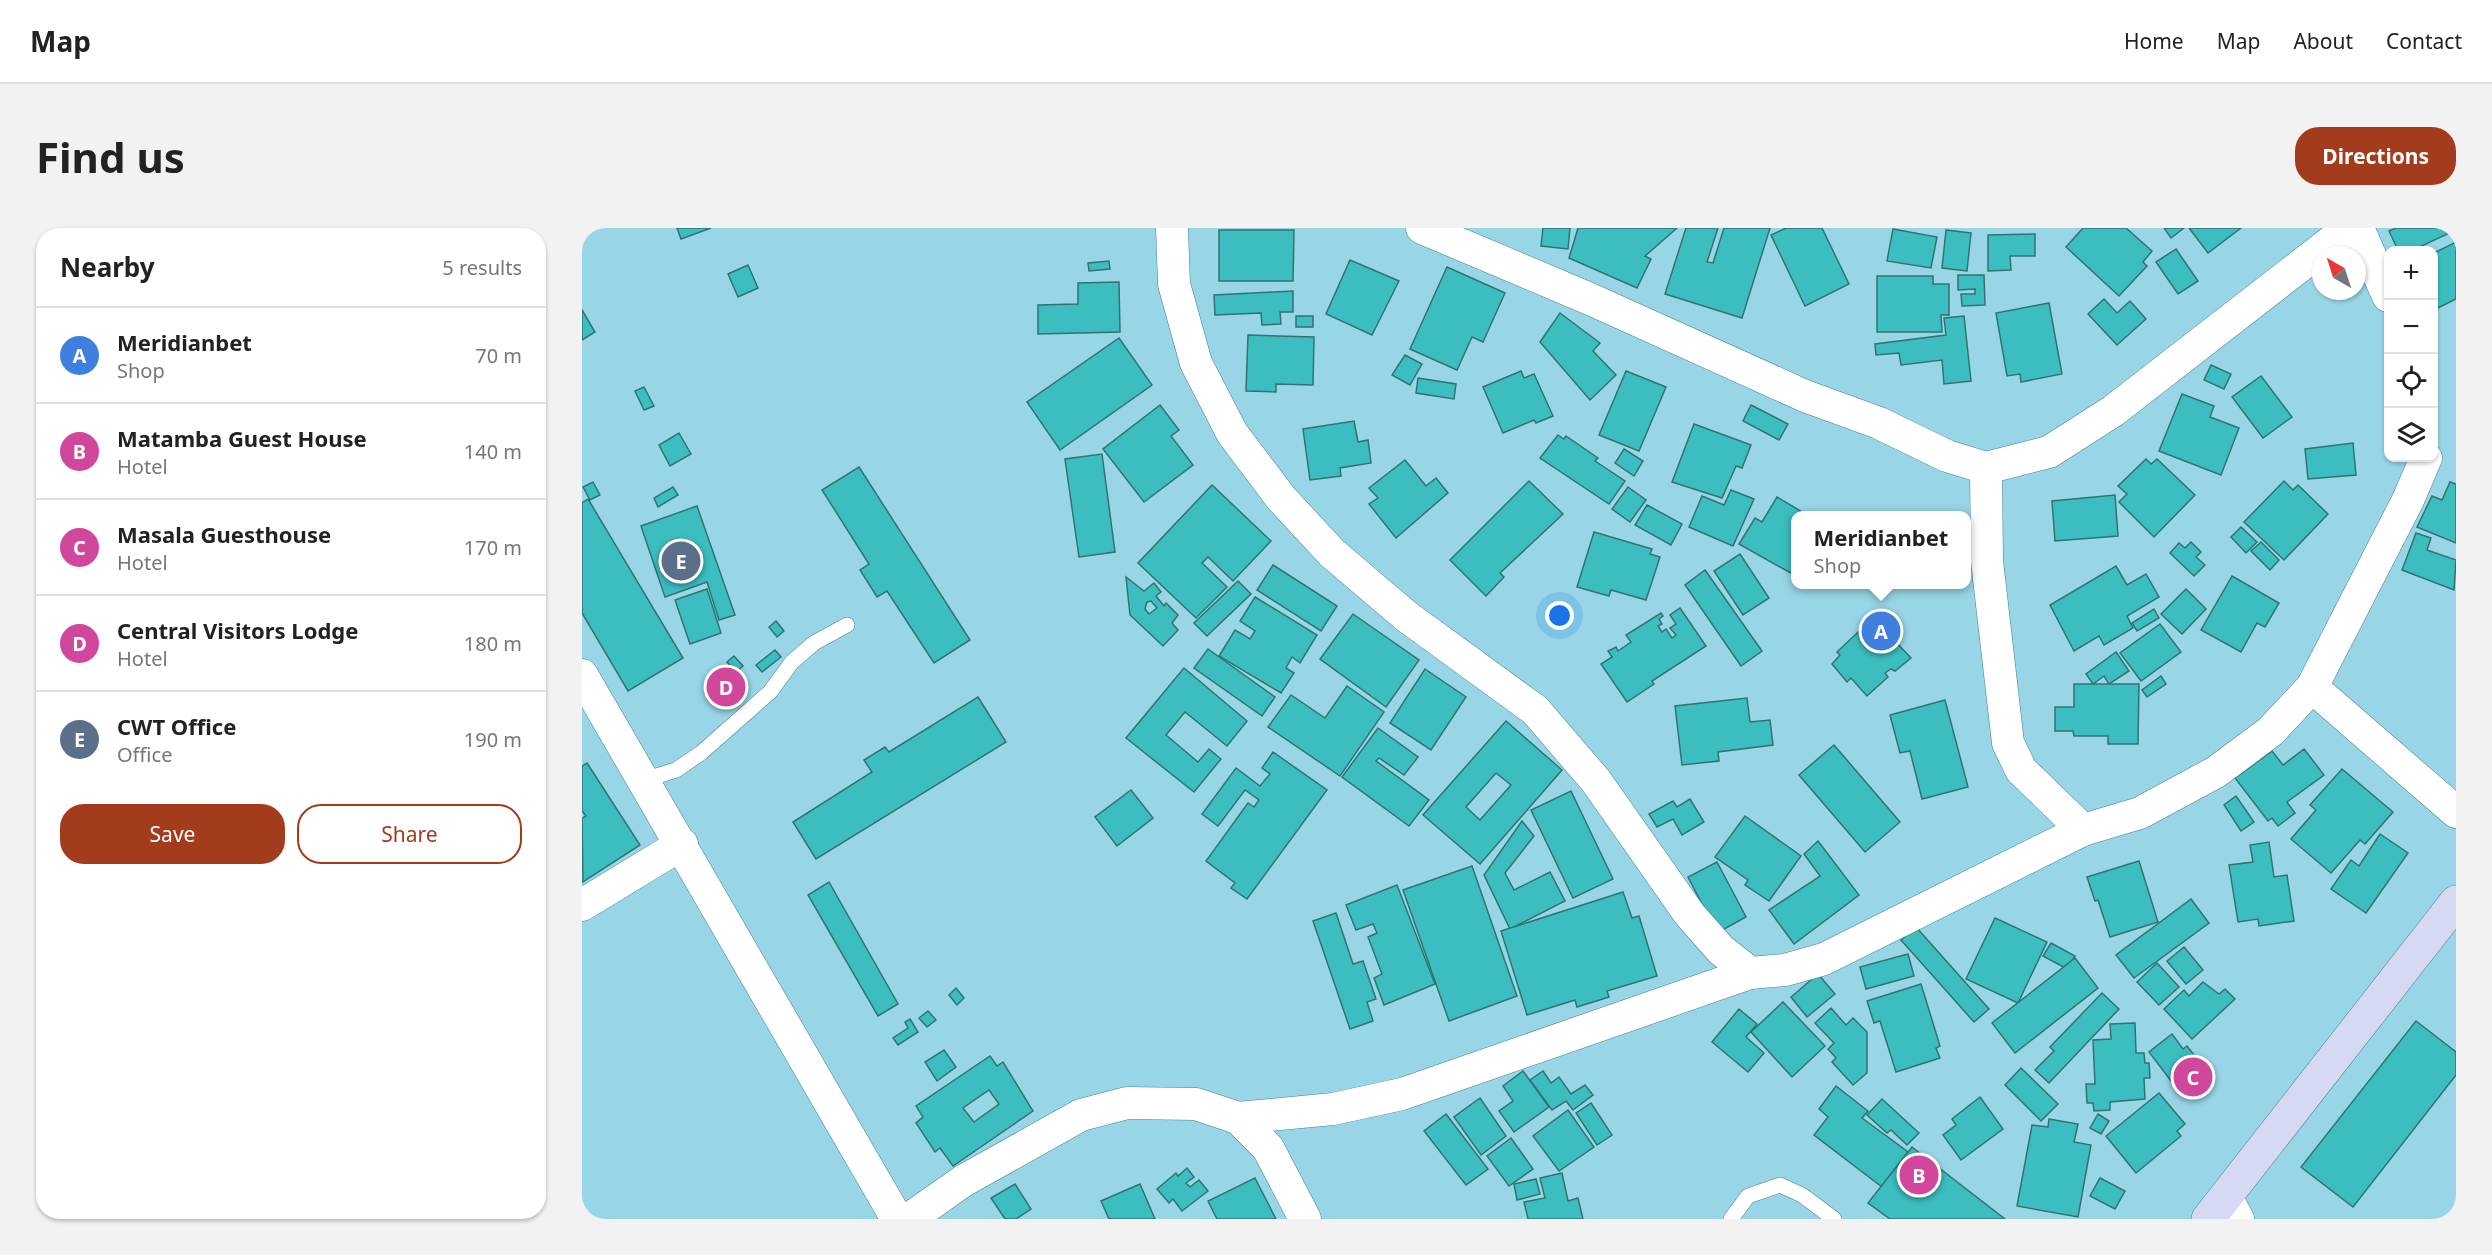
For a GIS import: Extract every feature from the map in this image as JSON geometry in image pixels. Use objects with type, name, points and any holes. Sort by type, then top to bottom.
[{"type":"main road","points":[[2224,1212],[2456,902]]},
{"type":"street","points":[[1172,228],[1174,284],[1196,363],[1232,433],[1281,498],[1332,553],[1406,616],[1535,710],[1596,781],[1690,915],[1721,950],[1750,973]]},
{"type":"street","points":[[1422,228],[1590,299],[1805,396],[1879,423],[1947,456],[1986,468],[2049,452],[2113,411],[2349,228]]},
{"type":"street","points":[[2358,228],[2384,287]]},
{"type":"street","points":[[909,1219],[963,1181],[1081,1115],[1127,1103],[1196,1104],[1238,1118],[1333,1109],[1402,1094],[1750,973],[1785,970],[1824,959],[2083,830],[2140,813],[2216,772],[2271,731],[2312,687],[2408,500],[2424,462]]},
{"type":"street","points":[[1986,468],[1988,561],[2008,743],[2021,771],[2083,830]]},
{"type":"street","points":[[582,675],[682,844],[897,1219]]},
{"type":"street","points":[[2312,687],[2456,812]]},
{"type":"street","points":[[582,905],[682,844]]},
{"type":"street","points":[[1238,1118],[1268,1148],[1305,1219]]},
{"type":"lane","points":[[644,780],[676,770],[701,753],[770,692],[792,662],[814,643],[848,625]]},
{"type":"lane","points":[[1731,1219],[1748,1196],[1780,1185],[1802,1195],[1834,1219]]},
{"type":"building","points":[[677,228],[711,228],[681,239]]},
{"type":"building","points":[[1543,228],[1570,228],[1568,249],[1541,246]]},
{"type":"building","points":[[1578,228],[1677,228],[1645,256],[1651,259],[1637,288],[1569,258]]},
{"type":"building","points":[[1686,228],[1718,228],[1707,262],[1713,263],[1724,228],[1770,228],[1742,318],[1665,294]]},
{"type":"building","points":[[1786,228],[1822,228],[1849,284],[1805,306],[1771,235]]},
{"type":"building","points":[[2083,228],[2126,228],[2152,251],[2143,262],[2147,266],[2119,296],[2066,247]]},
{"type":"building","points":[[2164,228],[2184,228],[2171,238]]},
{"type":"building","points":[[2189,228],[2241,228],[2208,253]]},
{"type":"building","points":[[2396,228],[2456,228],[2422,246],[2396,246],[2389,231]]},
{"type":"building","points":[[1893,229],[1937,237],[1931,268],[1887,261]]},
{"type":"building","points":[[1219,230],[1294,230],[1293,281],[1219,281]]},
{"type":"building","points":[[1946,230],[1971,233],[1967,271],[1942,268]]},
{"type":"building","points":[[2035,234],[2035,256],[2010,256],[2011,270],[1988,271],[1988,235]]},
{"type":"building","points":[[2456,242],[2456,299],[2438,308],[2438,300],[2438,251]]},
{"type":"building","points":[[2176,249],[2198,281],[2178,294],[2156,262]]},
{"type":"building","points":[[1350,260],[1399,281],[1372,335],[1326,314]]},
{"type":"building","points":[[1109,261],[1110,269],[1089,271],[1088,263]]},
{"type":"building","points":[[748,265],[758,288],[738,297],[728,274]]},
{"type":"building","points":[[1447,267],[1505,293],[1483,342],[1472,337],[1457,370],[1410,349]]},
{"type":"building","points":[[1958,275],[1984,275],[1985,305],[1962,306],[1961,294],[1975,294],[1975,289],[1958,290]]},
{"type":"building","points":[[1877,276],[1933,276],[1933,284],[1949,284],[1949,315],[1941,315],[1942,332],[1877,332]]},
{"type":"building","points":[[1119,282],[1120,332],[1038,334],[1038,305],[1078,304],[1078,283]]},
{"type":"building","points":[[1293,291],[1293,312],[1280,312],[1281,324],[1262,325],[1261,313],[1215,315],[1214,295]]},
{"type":"building","points":[[2104,299],[2117,313],[2130,301],[2146,319],[2117,345],[2088,314]]},
{"type":"building","points":[[2049,303],[2062,374],[2021,382],[2020,374],[2007,376],[1996,313]]},
{"type":"building","points":[[582,310],[595,332],[582,340]]},
{"type":"building","points":[[1560,313],[1600,343],[1593,351],[1616,375],[1590,400],[1540,342]]},
{"type":"building","points":[[1296,316],[1313,316],[1313,327],[1296,327]]},
{"type":"building","points":[[1964,316],[1971,381],[1944,384],[1942,360],[1901,365],[1899,353],[1876,355],[1875,344],[1946,335],[1944,318]]},
{"type":"building","points":[[1248,335],[1314,337],[1313,385],[1276,384],[1276,392],[1246,391]]},
{"type":"building","points":[[1119,338],[1152,385],[1060,450],[1027,402]]},
{"type":"building","points":[[1405,355],[1422,364],[1410,385],[1392,375]]},
{"type":"building","points":[[2211,365],[2231,374],[2224,389],[2204,380]]},
{"type":"building","points":[[1521,371],[1524,378],[1534,374],[1553,416],[1536,423],[1534,420],[1503,433],[1483,387]]},
{"type":"building","points":[[1626,371],[1666,387],[1639,451],[1599,435]]},
{"type":"building","points":[[2261,376],[2292,417],[2263,438],[2232,397]]},
{"type":"building","points":[[1418,378],[1456,384],[1454,399],[1416,393]]},
{"type":"building","points":[[644,387],[654,406],[644,410],[635,391]]},
{"type":"building","points":[[2182,394],[2214,406],[2210,417],[2239,428],[2221,475],[2159,451]]},
{"type":"building","points":[[1160,405],[1179,430],[1171,436],[1193,465],[1144,502],[1103,449]]},
{"type":"building","points":[[1751,405],[1788,424],[1779,440],[1743,421]]},
{"type":"building","points":[[1354,421],[1358,442],[1368,440],[1371,463],[1340,468],[1341,476],[1310,480],[1303,429]]},
{"type":"building","points":[[1694,424],[1751,445],[1742,468],[1736,466],[1722,498],[1672,482]]},
{"type":"building","points":[[679,433],[691,454],[670,466],[659,445]]},
{"type":"building","points":[[1558,435],[1564,439],[1566,436],[1598,458],[1595,461],[1625,481],[1609,504],[1540,458]]},
{"type":"building","points":[[2353,443],[2356,475],[2308,479],[2305,449]]},
{"type":"building","points":[[1624,449],[1643,461],[1634,476],[1615,463]]},
{"type":"building","points":[[1102,454],[1115,552],[1079,557],[1065,459]]},
{"type":"building","points":[[2146,459],[2151,464],[2157,459],[2195,495],[2154,537],[2119,502],[2127,494],[2118,486]]},
{"type":"building","points":[[1405,460],[1426,486],[1436,478],[1448,493],[1396,538],[1369,504],[1378,498],[1369,488]]},
{"type":"building","points":[[859,467],[970,640],[934,663],[887,591],[877,597],[860,570],[869,564],[822,490]]},
{"type":"building","points":[[1529,481],[1563,514],[1500,573],[1504,577],[1486,596],[1450,560]]},
{"type":"building","points":[[2284,481],[2293,490],[2298,485],[2328,514],[2284,560],[2244,522]]},
{"type":"building","points":[[593,482],[600,495],[590,500],[583,487]]},
{"type":"building","points":[[2450,482],[2456,484],[2456,543],[2417,527],[2432,496],[2442,500]]},
{"type":"building","points":[[1212,485],[1271,541],[1233,581],[1208,557],[1202,563],[1227,587],[1196,618],[1138,563]]},
{"type":"building","points":[[673,487],[678,495],[658,507],[654,498]]},
{"type":"building","points":[[1628,487],[1646,500],[1630,522],[1612,509]]},
{"type":"building","points":[[1731,490],[1754,499],[1733,546],[1689,527],[1702,496],[1724,505]]},
{"type":"building","points":[[2115,495],[2118,536],[2055,541],[2052,501]]},
{"type":"building","points":[[1777,497],[1801,511],[1791,511],[1791,573],[1739,544],[1755,518],[1762,522]]},
{"type":"building","points":[[588,499],[683,658],[628,691],[582,613],[582,503]]},
{"type":"building","points":[[1647,505],[1682,524],[1671,545],[1635,525]]},
{"type":"building","points":[[697,506],[735,615],[719,620],[707,582],[665,597],[641,526]]},
{"type":"building","points":[[2241,527],[2257,542],[2246,553],[2231,537]]},
{"type":"building","points":[[1594,532],[1652,549],[1650,554],[1660,557],[1646,600],[1611,590],[1609,596],[1577,587]]},
{"type":"building","points":[[2416,533],[2431,538],[2427,550],[2456,560],[2454,590],[2402,570]]},
{"type":"building","points":[[2191,542],[2201,552],[2196,557],[2205,565],[2194,576],[2170,553],[2179,543],[2185,548]]},
{"type":"building","points":[[2261,542],[2279,560],[2270,570],[2251,551]]},
{"type":"building","points":[[1740,554],[1769,598],[1743,615],[1714,571]]},
{"type":"building","points":[[1273,565],[1337,606],[1321,631],[1257,590]]},
{"type":"building","points":[[2116,566],[2127,585],[2146,574],[2159,597],[2127,616],[2133,628],[2104,645],[2099,636],[2074,651],[2050,605]]},
{"type":"building","points":[[1705,570],[1762,651],[1741,666],[1685,585]]},
{"type":"building","points":[[2232,576],[2279,603],[2265,627],[2257,623],[2241,652],[2201,630]]},
{"type":"building","points":[[1126,577],[1144,591],[1154,583],[1161,592],[1156,596],[1164,606],[1166,603],[1178,615],[1172,623],[1178,630],[1163,646],[1130,615]],"holes":[[[1151,601],[1157,608],[1149,614],[1145,609],[1147,602]]]},
{"type":"building","points":[[1238,581],[1251,594],[1207,636],[1194,623]]},
{"type":"building","points":[[707,589],[721,633],[690,644],[675,600]]},
{"type":"building","points":[[2186,589],[2206,609],[2182,634],[2161,614]]},
{"type":"building","points":[[1255,597],[1317,635],[1300,663],[1292,657],[1286,668],[1294,673],[1281,693],[1219,656],[1235,630],[1250,639],[1255,631],[1240,621]]},
{"type":"building","points":[[1680,608],[1706,646],[1652,681],[1654,684],[1627,702],[1601,664],[1612,657],[1608,651],[1616,647],[1618,651],[1631,642],[1626,635],[1661,613],[1663,616],[1659,619],[1662,624],[1658,626],[1662,632],[1666,629],[1672,638],[1676,635],[1670,628],[1676,624],[1670,615]]},
{"type":"building","points":[[2154,609],[2159,618],[2137,631],[2132,623]]},
{"type":"building","points":[[1353,614],[1419,660],[1386,707],[1320,659]]},
{"type":"building","points":[[1873,618],[1911,658],[1895,671],[1891,669],[1885,673],[1888,677],[1867,696],[1851,678],[1847,682],[1832,664],[1840,655],[1837,652]]},
{"type":"building","points":[[776,621],[784,631],[777,637],[769,627]]},
{"type":"building","points":[[2160,624],[2181,652],[2141,681],[2120,653]]},
{"type":"building","points":[[1208,649],[1275,697],[1262,716],[1194,668]]},
{"type":"building","points":[[775,650],[781,657],[762,672],[756,665]]},
{"type":"building","points":[[2116,652],[2129,671],[2109,684],[2104,676],[2093,684],[2086,674]]},
{"type":"building","points":[[734,656],[743,666],[736,672],[727,662]]},
{"type":"building","points":[[1184,668],[1247,721],[1227,746],[1185,712],[1166,735],[1198,762],[1209,749],[1221,759],[1194,792],[1126,738]]},
{"type":"building","points":[[1425,669],[1466,697],[1431,750],[1390,723]]},
{"type":"building","points":[[2161,676],[2166,684],[2147,697],[2142,690]]},
{"type":"building","points":[[2074,684],[2139,684],[2138,744],[2108,744],[2108,736],[2074,736],[2073,731],[2055,731],[2055,707],[2074,707]]},
{"type":"building","points":[[1347,686],[1384,712],[1340,776],[1268,727],[1291,695],[1325,718]]},
{"type":"building","points":[[978,697],[1006,742],[816,859],[793,822],[872,772],[864,760],[885,747],[889,752]]},
{"type":"building","points":[[1747,698],[1750,722],[1770,720],[1773,745],[1718,752],[1719,761],[1682,765],[1675,706]]},
{"type":"building","points":[[1945,700],[1968,787],[1922,799],[1910,751],[1900,753],[1890,715]]},
{"type":"building","points":[[1506,721],[1562,770],[1480,864],[1423,815]],"holes":[[[1496,773],[1511,785],[1480,820],[1466,807]]]},
{"type":"building","points":[[1378,728],[1418,757],[1404,775],[1379,758],[1376,761],[1429,800],[1409,826],[1342,777]]},
{"type":"building","points":[[1834,745],[1900,822],[1865,852],[1799,775]]},
{"type":"building","points":[[2304,749],[2324,775],[2287,802],[2295,813],[2278,826],[2272,818],[2268,821],[2235,778],[2272,751],[2283,765]]},
{"type":"building","points":[[1273,752],[1327,790],[1247,899],[1231,888],[1235,883],[1206,861],[1248,803],[1254,807],[1259,800],[1245,790],[1218,826],[1202,814],[1236,768],[1260,786],[1270,774],[1262,768]]},
{"type":"building","points":[[587,763],[640,845],[583,882],[582,818],[586,816],[582,811],[582,766]]},
{"type":"building","points":[[2342,769],[2393,812],[2365,844],[2360,840],[2331,873],[2291,839],[2316,810],[2310,805]]},
{"type":"building","points":[[1131,790],[1153,818],[1117,846],[1095,817]]},
{"type":"building","points":[[1571,791],[1613,879],[1573,898],[1531,810]]},
{"type":"building","points":[[2236,796],[2254,822],[2241,831],[2224,805]]},
{"type":"building","points":[[1690,799],[1704,822],[1682,835],[1673,819],[1657,827],[1649,814],[1673,801],[1677,807]]},
{"type":"building","points":[[1745,816],[1801,856],[1769,901],[1745,885],[1748,880],[1715,857]]},
{"type":"building","points":[[1522,821],[1534,836],[1505,873],[1514,890],[1550,872],[1565,901],[1510,929],[1484,875]]},
{"type":"building","points":[[2380,834],[2408,853],[2366,913],[2331,889],[2351,860],[2359,866]]},
{"type":"building","points":[[1818,841],[1859,895],[1794,944],[1769,910],[1820,876],[1804,854]]},
{"type":"building","points":[[2269,842],[2274,877],[2287,875],[2294,921],[2259,926],[2258,919],[2238,922],[2229,865],[2253,862],[2250,845]]},
{"type":"building","points":[[2139,861],[2158,922],[2110,937],[2098,900],[2095,901],[2087,877]]},
{"type":"building","points":[[1717,862],[1746,917],[1717,933],[1688,877]]},
{"type":"building","points":[[1472,866],[1517,996],[1449,1021],[1403,890]]},
{"type":"building","points":[[829,882],[898,1004],[878,1016],[808,895]]},
{"type":"building","points":[[1397,885],[1435,984],[1384,1005],[1374,978],[1382,974],[1368,937],[1377,933],[1373,924],[1356,930],[1346,905]]},
{"type":"building","points":[[1623,892],[1632,918],[1639,916],[1657,976],[1607,991],[1609,997],[1577,1007],[1575,1000],[1527,1015],[1501,931]]},
{"type":"building","points":[[2191,899],[2209,923],[2134,978],[2116,955]]},
{"type":"building","points":[[1336,913],[1353,964],[1363,961],[1376,999],[1367,1002],[1373,1021],[1350,1029],[1313,921]]},
{"type":"building","points":[[1995,918],[2047,942],[2018,1003],[1966,979]]},
{"type":"building","points":[[1916,927],[1989,1009],[1974,1022],[1901,940]]},
{"type":"building","points":[[2051,943],[2075,956],[2067,969],[2043,956]]},
{"type":"building","points":[[2184,947],[2203,970],[2186,984],[2167,961]]},
{"type":"building","points":[[1908,954],[1914,976],[1866,989],[1860,967]]},
{"type":"building","points":[[2075,958],[2098,988],[2015,1053],[1992,1023]]},
{"type":"building","points":[[2157,963],[2179,987],[2159,1005],[2137,982]]},
{"type":"building","points":[[1818,974],[1835,994],[1807,1017],[1791,997]]},
{"type":"building","points":[[2203,982],[2219,994],[2225,989],[2235,999],[2192,1039],[2164,1009],[2184,990],[2189,996]]},
{"type":"building","points":[[1921,984],[1940,1046],[1936,1048],[1940,1058],[1896,1072],[1880,1021],[1874,1023],[1867,1001]]},
{"type":"building","points":[[956,988],[964,998],[957,1005],[949,995]]},
{"type":"building","points":[[2102,993],[2119,1009],[2049,1083],[2035,1070],[2054,1051],[2050,1047]]},
{"type":"building","points":[[1783,1002],[1825,1046],[1792,1077],[1751,1032]]},
{"type":"building","points":[[1831,1008],[1846,1025],[1853,1018],[1867,1032],[1867,1073],[1853,1085],[1832,1062],[1836,1058],[1828,1049],[1834,1043],[1815,1023]]},
{"type":"building","points":[[1739,1009],[1757,1024],[1746,1037],[1764,1053],[1748,1072],[1712,1042]]},
{"type":"building","points":[[928,1011],[936,1020],[927,1027],[919,1018]]},
{"type":"building","points":[[910,1019],[918,1032],[898,1045],[893,1038],[908,1028],[905,1022]]},
{"type":"building","points":[[2416,1021],[2456,1052],[2456,1075],[2353,1207],[2301,1167]]},
{"type":"building","points":[[2135,1023],[2136,1053],[2144,1053],[2145,1063],[2149,1063],[2150,1078],[2144,1078],[2145,1099],[2110,1102],[2110,1110],[2094,1111],[2093,1103],[2087,1103],[2086,1084],[2095,1084],[2093,1040],[2111,1039],[2110,1024]]},
{"type":"building","points":[[2172,1034],[2183,1049],[2187,1046],[2198,1060],[2171,1081],[2149,1052]]},
{"type":"building","points":[[944,1050],[956,1067],[937,1081],[925,1062]]},
{"type":"building","points":[[990,1056],[997,1066],[1003,1062],[1033,1111],[953,1166],[940,1148],[935,1152],[916,1123],[923,1117],[916,1106]],"holes":[[[989,1090],[999,1104],[974,1122],[963,1108]]]},
{"type":"building","points":[[2021,1068],[2058,1104],[2041,1121],[2005,1085]]},
{"type":"building","points":[[1523,1071],[1549,1107],[1514,1132],[1499,1111],[1513,1101],[1503,1086]]},
{"type":"building","points":[[1543,1071],[1551,1083],[1559,1077],[1571,1094],[1585,1085],[1593,1095],[1573,1110],[1566,1101],[1552,1110],[1530,1080]]},
{"type":"building","points":[[1836,1086],[1868,1111],[1862,1118],[1908,1152],[1882,1187],[1814,1135],[1828,1117],[1819,1109]]},
{"type":"building","points":[[2159,1093],[2185,1124],[2177,1131],[2181,1136],[2136,1173],[2106,1136]]},
{"type":"building","points":[[1980,1097],[2003,1129],[1961,1160],[1943,1135],[1956,1125],[1952,1119]]},
{"type":"building","points":[[1480,1098],[1506,1136],[1481,1155],[1454,1117]]},
{"type":"building","points":[[1882,1099],[1919,1133],[1907,1145],[1891,1130],[1887,1133],[1867,1115]]},
{"type":"building","points":[[1591,1103],[1612,1135],[1597,1145],[1576,1113]]},
{"type":"building","points":[[1568,1110],[1594,1147],[1559,1171],[1533,1136]]},
{"type":"building","points":[[1446,1114],[1488,1169],[1466,1185],[1424,1131]]},
{"type":"building","points":[[2098,1114],[2109,1121],[2101,1134],[2090,1128]]},
{"type":"building","points":[[2049,1119],[2078,1124],[2074,1142],[2091,1145],[2078,1217],[2017,1206],[2032,1125],[2048,1127]]},
{"type":"building","points":[[1511,1138],[1533,1169],[1509,1186],[1487,1156]]},
{"type":"building","points":[[1912,1147],[2005,1219],[1890,1219],[1868,1203]]},
{"type":"building","points":[[1187,1168],[1194,1177],[1186,1183],[1190,1187],[1199,1180],[1208,1191],[1182,1211],[1173,1199],[1169,1203],[1157,1189],[1176,1173],[1178,1176]]},
{"type":"building","points":[[1562,1173],[1568,1201],[1578,1198],[1583,1219],[1528,1219],[1524,1202],[1545,1198],[1540,1178]]},
{"type":"building","points":[[1255,1178],[1276,1219],[1217,1219],[1208,1201]]},
{"type":"building","points":[[2100,1178],[2125,1191],[2115,1209],[2090,1196]]},
{"type":"building","points":[[1536,1179],[1540,1194],[1517,1200],[1514,1184]]},
{"type":"building","points":[[1015,1184],[1031,1209],[1016,1219],[1005,1219],[991,1198]]},
{"type":"building","points":[[1140,1184],[1155,1219],[1109,1219],[1101,1201]]},
{"type":"place","name":"CWT Office","points":[[681,561]]},
{"type":"place","name":"Meridianbet","points":[[1881,631]]},
{"type":"place","name":"Central Visitors Lodge","points":[[726,687]]},
{"type":"place","name":"Masala Guesthouse","points":[[2193,1077]]},
{"type":"place","name":"Matamba Guest House","points":[[1919,1175]]}]
